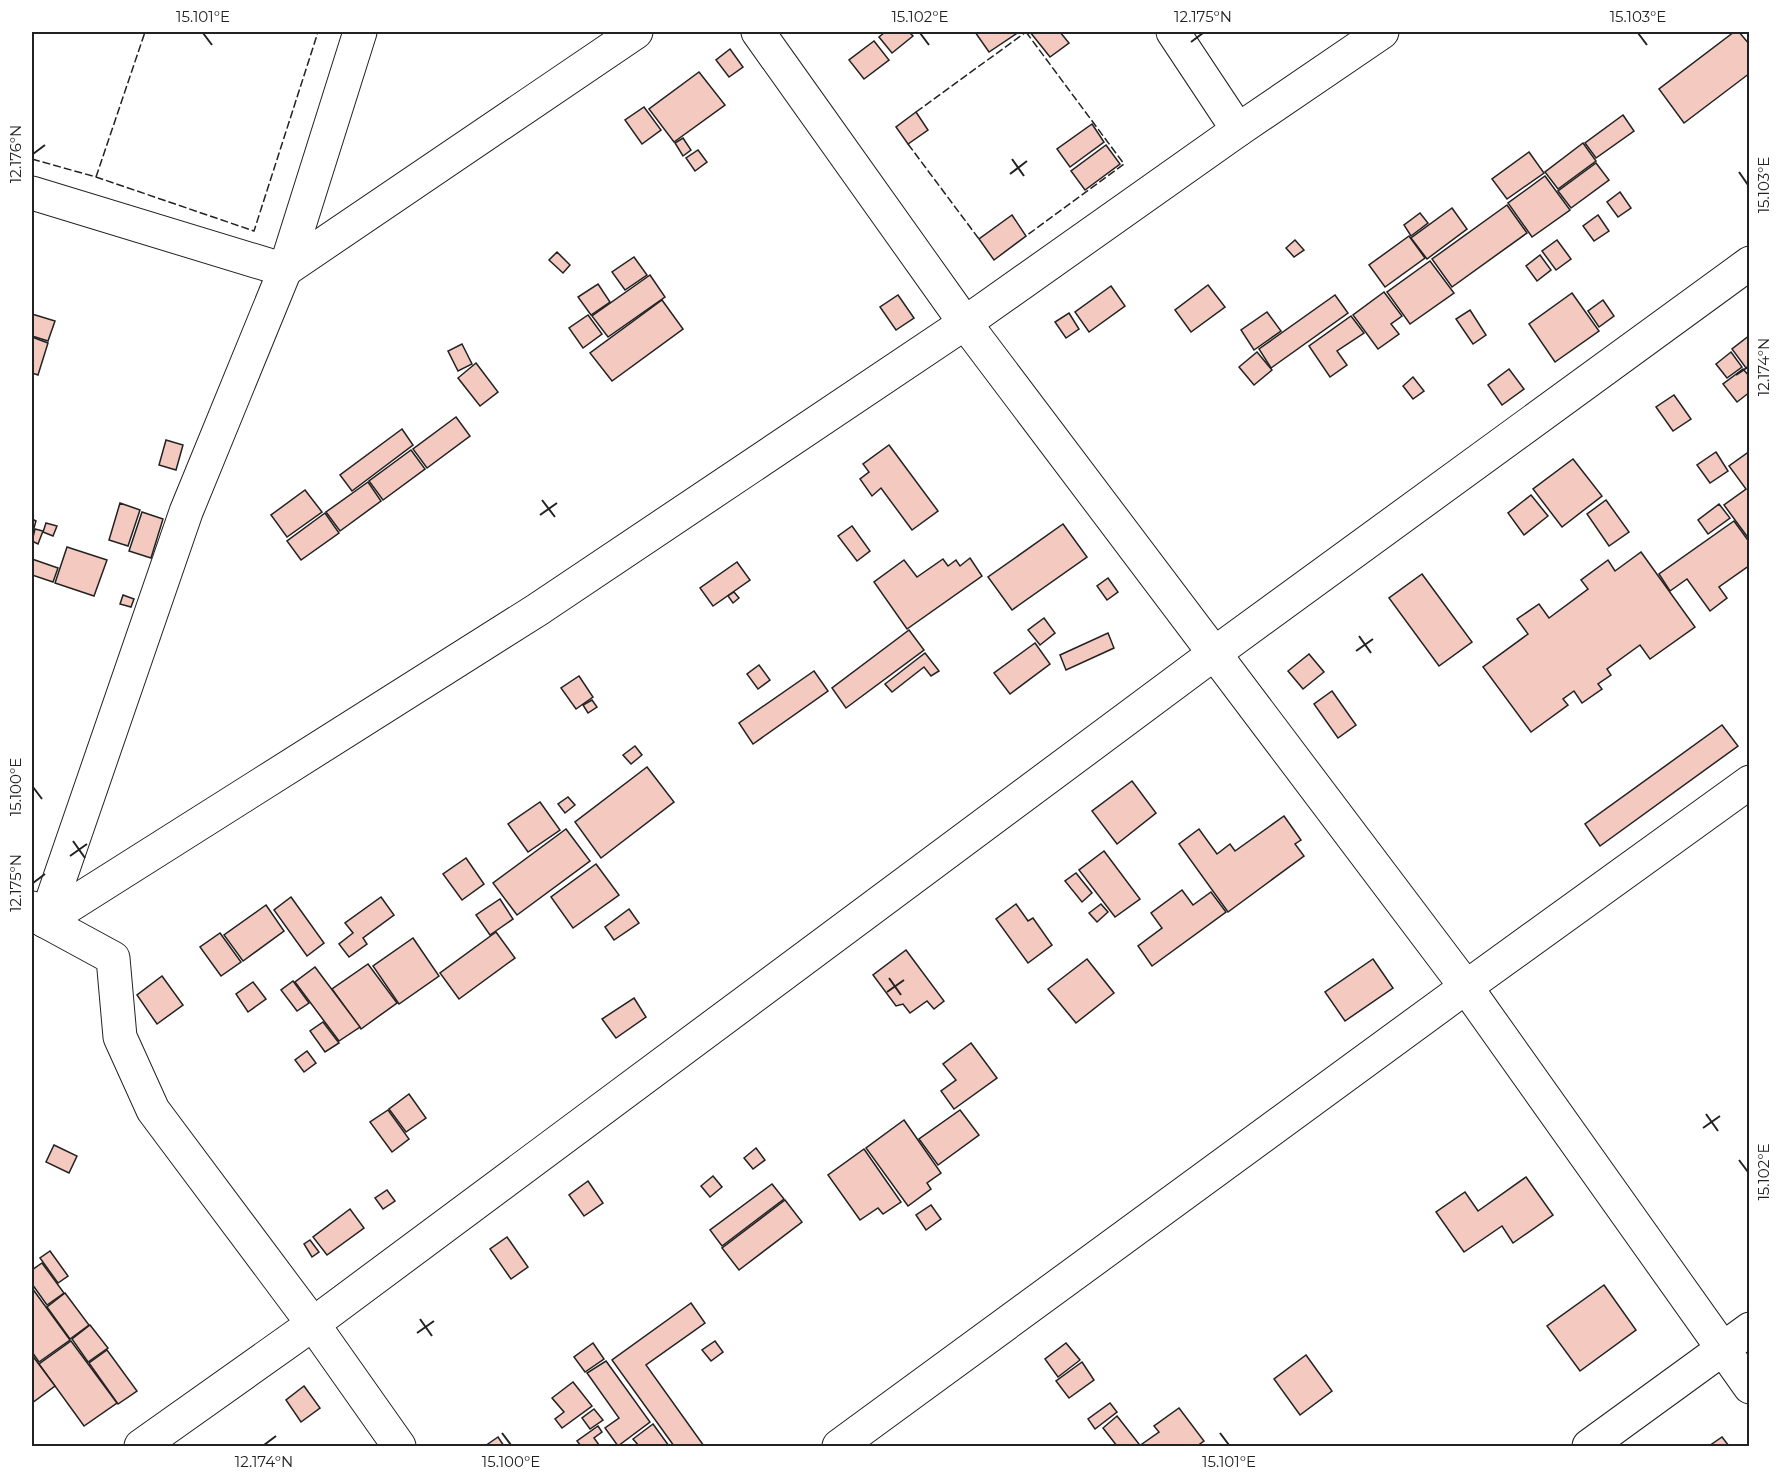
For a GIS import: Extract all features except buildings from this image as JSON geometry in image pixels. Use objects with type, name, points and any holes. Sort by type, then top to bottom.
[{"type":"street","points":[[38,914],[186,512],[285,270],[360,32]]},
{"type":"street","points":[[285,270],[636,32]]},
{"type":"street","points":[[758,32],[965,323],[1466,987],[1749,1388]]},
{"type":"street","points":[[1173,32],[1238,130]]},
{"type":"street","points":[[38,914],[537,610],[965,323],[1238,130],[1382,32]]},
{"type":"street","points":[[32,193],[285,270]]},
{"type":"street","points":[[141,1446],[313,1324],[1215,652],[1749,263]]},
{"type":"street","points":[[839,1446],[1749,782]]},
{"type":"street","points":[[38,914],[113,958],[120,1037],[153,1110],[313,1324],[399,1446]]},
{"type":"street","points":[[1588,1446],[1749,1329]]},
{"type":"fence","points":[[96,177],[145,32]]},
{"type":"fence","points":[[32,159],[96,177],[254,231],[318,32]]},
{"type":"fence","points":[[1026,32],[1124,164],[1026,236]]},
{"type":"fence","points":[[916,112],[1026,32]]},
{"type":"fence","points":[[908,144],[979,239]]}]
